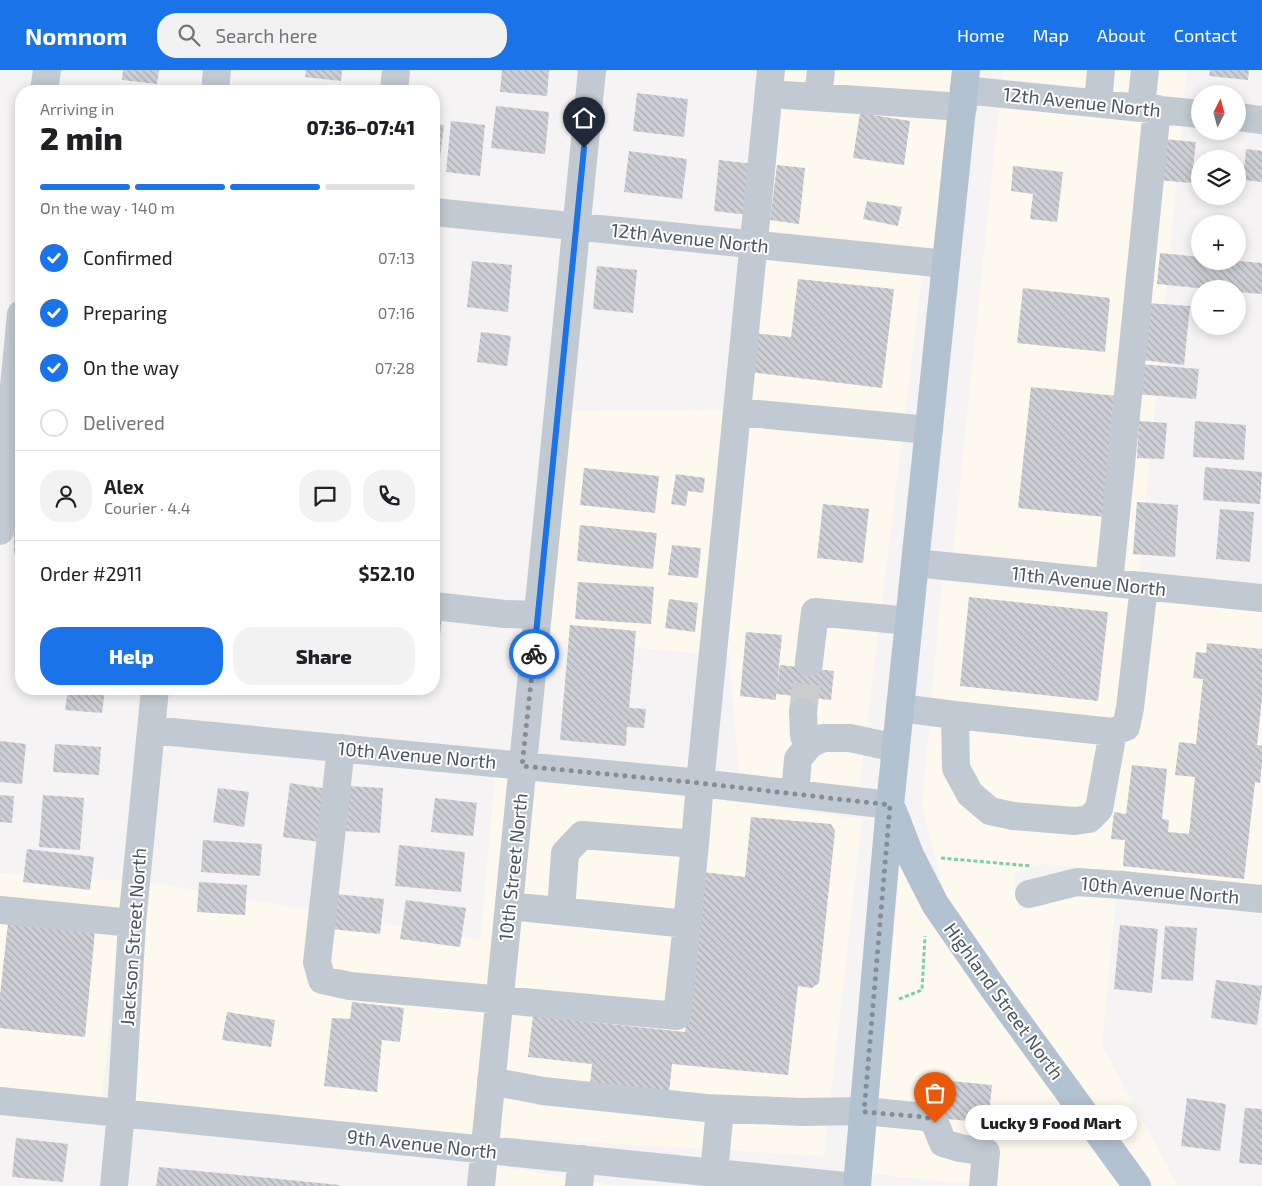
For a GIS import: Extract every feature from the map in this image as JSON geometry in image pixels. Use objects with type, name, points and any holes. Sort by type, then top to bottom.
[{"type":"main road","points":[[857,1186],[890,805],[964,89]]},
{"type":"main road","name":"Highland Street North","points":[[890,805],[910,855],[934,904],[1137,1186]]},
{"type":"street","points":[[45,85],[47,70]]},
{"type":"street","points":[[216,85],[217,70]]},
{"type":"street","points":[[395,85],[396,70]]},
{"type":"street","name":"10th Street North","points":[[481,1186],[592,70]]},
{"type":"street","points":[[818,97],[821,70]]},
{"type":"street","points":[[1098,103],[1101,70]]},
{"type":"street","points":[[1109,583],[1149,108],[1144,70]]},
{"type":"street","points":[[341,748],[317,962],[322,980],[350,986],[677,1016],[696,844],[700,783],[770,82]]},
{"type":"street","name":"12th Avenue North","points":[[770,82],[818,97],[964,89],[1191,113]]},
{"type":"street","points":[[1246,118],[1262,120]]},
{"type":"street","name":"12th Avenue North","points":[[440,213],[946,264]]},
{"type":"street","points":[[0,531],[12,367],[15,349]]},
{"type":"street","points":[[737,412],[929,430]]},
{"type":"street","name":"11th Avenue North","points":[[915,564],[1262,598]]},
{"type":"street","points":[[900,708],[1113,732],[1126,727],[1144,586]]},
{"type":"street","points":[[440,607],[506,614],[538,615]]},
{"type":"street","points":[[809,662],[815,612],[909,621]]},
{"type":"street","name":"Jackson Street North","points":[[114,1186],[121,1113],[132,923],[154,695]]},
{"type":"street","points":[[803,712],[804,736],[810,744]]},
{"type":"street","points":[[955,715],[956,768],[970,794],[990,811],[1013,816],[1075,821],[1089,818],[1099,809],[1113,732]]},
{"type":"street","name":"10th Avenue North","points":[[151,730],[700,783],[890,805]]},
{"type":"street","points":[[795,794],[798,760],[810,744],[823,738],[850,738],[896,748]]},
{"type":"street","points":[[561,911],[565,853],[582,835],[696,844]]},
{"type":"street","name":"10th Avenue North","points":[[1029,894],[1077,882],[1262,899]]},
{"type":"street","points":[[509,906],[687,924]]},
{"type":"street","points":[[0,910],[132,923]]},
{"type":"street","points":[[491,1081],[542,1091],[720,1109],[864,1112],[926,1117],[935,1123],[943,1142],[960,1148],[986,1152],[984,1186]]},
{"type":"street","name":"9th Avenue North","points":[[0,1101],[845,1186]]},
{"type":"street","points":[[714,1173],[720,1109]]},
{"type":"street","points":[[579,1186],[582,1160]]},
{"type":"path","points":[[910,855],[1028,865],[1036,868]]},
{"type":"path","points":[[873,1010],[922,990],[925,935],[929,921],[940,912]]},
{"type":"shaded area","points":[[782,70],[956,70],[938,248],[764,231]]},
{"type":"shaded area","points":[[1003,70],[1187,70],[1184,98],[1002,79]]},
{"type":"shaded area","points":[[999,107],[1182,126],[1139,572],[953,552]]},
{"type":"shaded area","points":[[761,259],[922,275],[859,789],[739,773],[729,656],[548,640],[571,411],[744,410]]},
{"type":"shaded area","points":[[942,581],[1262,612],[1262,885],[1041,864],[1016,872],[1014,883],[1019,911],[1078,896],[1116,898],[1102,1046],[1178,1186],[1154,1186],[945,897],[922,807]]},
{"type":"shaded area","points":[[495,777],[508,778],[473,1135],[127,1100],[149,882],[480,940]]},
{"type":"shaded area","points":[[534,781],[699,797],[862,819],[824,1156],[498,1137]]},
{"type":"shaded area","points":[[901,857],[925,914],[1121,1186],[990,1186],[871,1174]]},
{"type":"shaded area","points":[[0,873],[124,881],[102,1098],[0,1087]]},
{"type":"shaded area","points":[[495,1165],[618,1186],[493,1186]]},
{"type":"building","points":[[123,70],[159,70],[157,84],[122,80]]},
{"type":"building","points":[[306,70],[342,70],[341,81],[305,77]]},
{"type":"building","points":[[502,70],[549,70],[547,96],[500,92]]},
{"type":"building","points":[[1210,70],[1249,70],[1248,80],[1209,76]]},
{"type":"building","points":[[637,93],[688,99],[684,137],[633,131]]},
{"type":"building","points":[[496,106],[549,112],[545,154],[491,148]]},
{"type":"building","points":[[860,113],[910,121],[904,165],[853,158]]},
{"type":"building","points":[[451,121],[485,125],[480,176],[446,172]]},
{"type":"building","points":[[440,124],[444,125],[440,158]]},
{"type":"building","points":[[1163,139],[1196,142],[1195,150],[1191,150],[1191,183],[1158,180]]},
{"type":"building","points":[[1246,150],[1262,151],[1262,182],[1246,180]]},
{"type":"building","points":[[629,151],[687,159],[682,199],[624,192]]},
{"type":"building","points":[[719,160],[754,164],[749,215],[714,211]]},
{"type":"building","points":[[777,165],[805,168],[799,224],[770,220]]},
{"type":"building","points":[[1013,166],[1063,172],[1057,222],[1030,219],[1033,194],[1011,191]]},
{"type":"building","points":[[867,201],[902,207],[898,226],[863,219]]},
{"type":"building","points":[[1160,253],[1191,256],[1191,270],[1246,270],[1246,262],[1262,263],[1262,294],[1246,293],[1246,280],[1191,280],[1191,287],[1157,284]]},
{"type":"building","points":[[472,261],[512,265],[508,312],[467,307]]},
{"type":"building","points":[[597,266],[637,270],[633,313],[593,309]]},
{"type":"building","points":[[798,279],[894,289],[882,388],[749,372],[753,333],[791,337]]},
{"type":"building","points":[[1023,288],[1110,298],[1105,352],[1017,343]]},
{"type":"building","points":[[1148,303],[1190,306],[1184,365],[1143,360]]},
{"type":"building","points":[[481,332],[511,336],[507,366],[477,362]]},
{"type":"building","points":[[1140,364],[1199,369],[1196,399],[1137,394]]},
{"type":"building","points":[[1031,387],[1117,396],[1105,517],[1018,508]]},
{"type":"building","points":[[1139,421],[1167,423],[1164,459],[1137,458]]},
{"type":"building","points":[[1195,421],[1246,425],[1244,460],[1193,457]]},
{"type":"building","points":[[1205,467],[1262,472],[1260,504],[1203,500]]},
{"type":"building","points":[[584,468],[659,476],[655,513],[580,505]]},
{"type":"building","points":[[676,474],[705,478],[703,493],[688,491],[686,506],[671,504]]},
{"type":"building","points":[[1137,502],[1178,505],[1175,557],[1133,554]]},
{"type":"building","points":[[823,504],[869,509],[863,563],[817,558]]},
{"type":"building","points":[[1220,509],[1254,512],[1250,562],[1216,559]]},
{"type":"building","points":[[14,524],[15,555],[14,555]]},
{"type":"building","points":[[580,525],[657,533],[653,569],[577,561]]},
{"type":"building","points":[[672,545],[701,548],[698,578],[668,575]]},
{"type":"building","points":[[578,582],[654,587],[651,624],[575,619]]},
{"type":"building","points":[[969,597],[1108,612],[1098,701],[960,686]]},
{"type":"building","points":[[669,599],[698,603],[695,632],[665,628]]},
{"type":"building","points":[[440,618],[442,618],[440,636]]},
{"type":"building","points":[[570,625],[636,631],[629,708],[646,709],[644,728],[627,727],[626,746],[560,740]]},
{"type":"building","points":[[746,632],[782,635],[777,686],[780,665],[834,671],[831,700],[776,694],[776,700],[740,696]]},
{"type":"building","points":[[1207,643],[1262,649],[1262,698],[1257,745],[1262,746],[1262,763],[1260,783],[1255,782],[1244,879],[1123,866],[1125,840],[1111,839],[1114,812],[1126,814],[1132,765],[1167,769],[1162,819],[1169,820],[1168,832],[1189,834],[1195,777],[1175,775],[1179,742],[1196,744],[1203,679],[1193,678],[1196,652],[1206,653]]},
{"type":"building","points":[[67,695],[104,695],[102,713],[65,710]]},
{"type":"building","points":[[0,741],[26,744],[22,784],[0,782]]},
{"type":"building","points":[[55,744],[101,747],[99,775],[53,772]]},
{"type":"building","points":[[290,783],[328,789],[320,842],[283,837]]},
{"type":"building","points":[[348,786],[383,788],[380,833],[345,831]]},
{"type":"building","points":[[218,788],[249,792],[244,827],[213,822]]},
{"type":"building","points":[[0,795],[14,796],[12,823],[0,822]]},
{"type":"building","points":[[43,795],[84,798],[80,850],[39,847]]},
{"type":"building","points":[[435,798],[477,803],[473,836],[431,832]]},
{"type":"building","points":[[751,817],[831,824],[835,831],[819,983],[812,988],[798,986],[788,1075],[672,1064],[669,1093],[590,1084],[592,1064],[528,1057],[533,1016],[685,1032],[703,872],[745,877]]},
{"type":"building","points":[[203,840],[262,844],[260,876],[201,872]]},
{"type":"building","points":[[399,845],[465,852],[461,892],[395,886]]},
{"type":"building","points":[[27,849],[94,857],[90,890],[23,882]]},
{"type":"building","points":[[199,882],[247,885],[245,915],[197,912]]},
{"type":"building","points":[[336,894],[384,899],[380,934],[331,929]]},
{"type":"building","points":[[406,900],[466,908],[460,947],[400,939]]},
{"type":"building","points":[[8,923],[95,931],[85,1037],[0,1028],[0,995]]},
{"type":"building","points":[[1120,925],[1158,929],[1152,993],[1114,989]]},
{"type":"building","points":[[1165,926],[1197,928],[1193,981],[1161,979]]},
{"type":"building","points":[[1216,980],[1262,986],[1257,1025],[1211,1018]]},
{"type":"building","points":[[352,1002],[404,1008],[400,1042],[382,1040],[377,1092],[324,1086],[332,1018],[350,1019]]},
{"type":"building","points":[[227,1012],[275,1020],[271,1047],[222,1040]]},
{"type":"building","points":[[941,1080],[992,1085],[988,1123],[937,1118]]},
{"type":"building","points":[[1187,1098],[1226,1104],[1220,1151],[1181,1146]]},
{"type":"building","points":[[1245,1108],[1262,1109],[1262,1165],[1239,1163]]},
{"type":"building","points":[[16,1138],[68,1144],[63,1182],[12,1177]]},
{"type":"building","points":[[159,1167],[340,1185],[156,1186]]},
{"type":"tunnel","points":[[803,712],[809,662]]},
{"type":"way so far","points":[[534,654],[522,766],[700,783],[890,805],[864,1112],[926,1117],[935,1123]]},
{"type":"place","name":"Lucky 9 Food Mart","points":[[935,1123]]},
{"type":"route","points":[[534,654],[584,148]]}]
